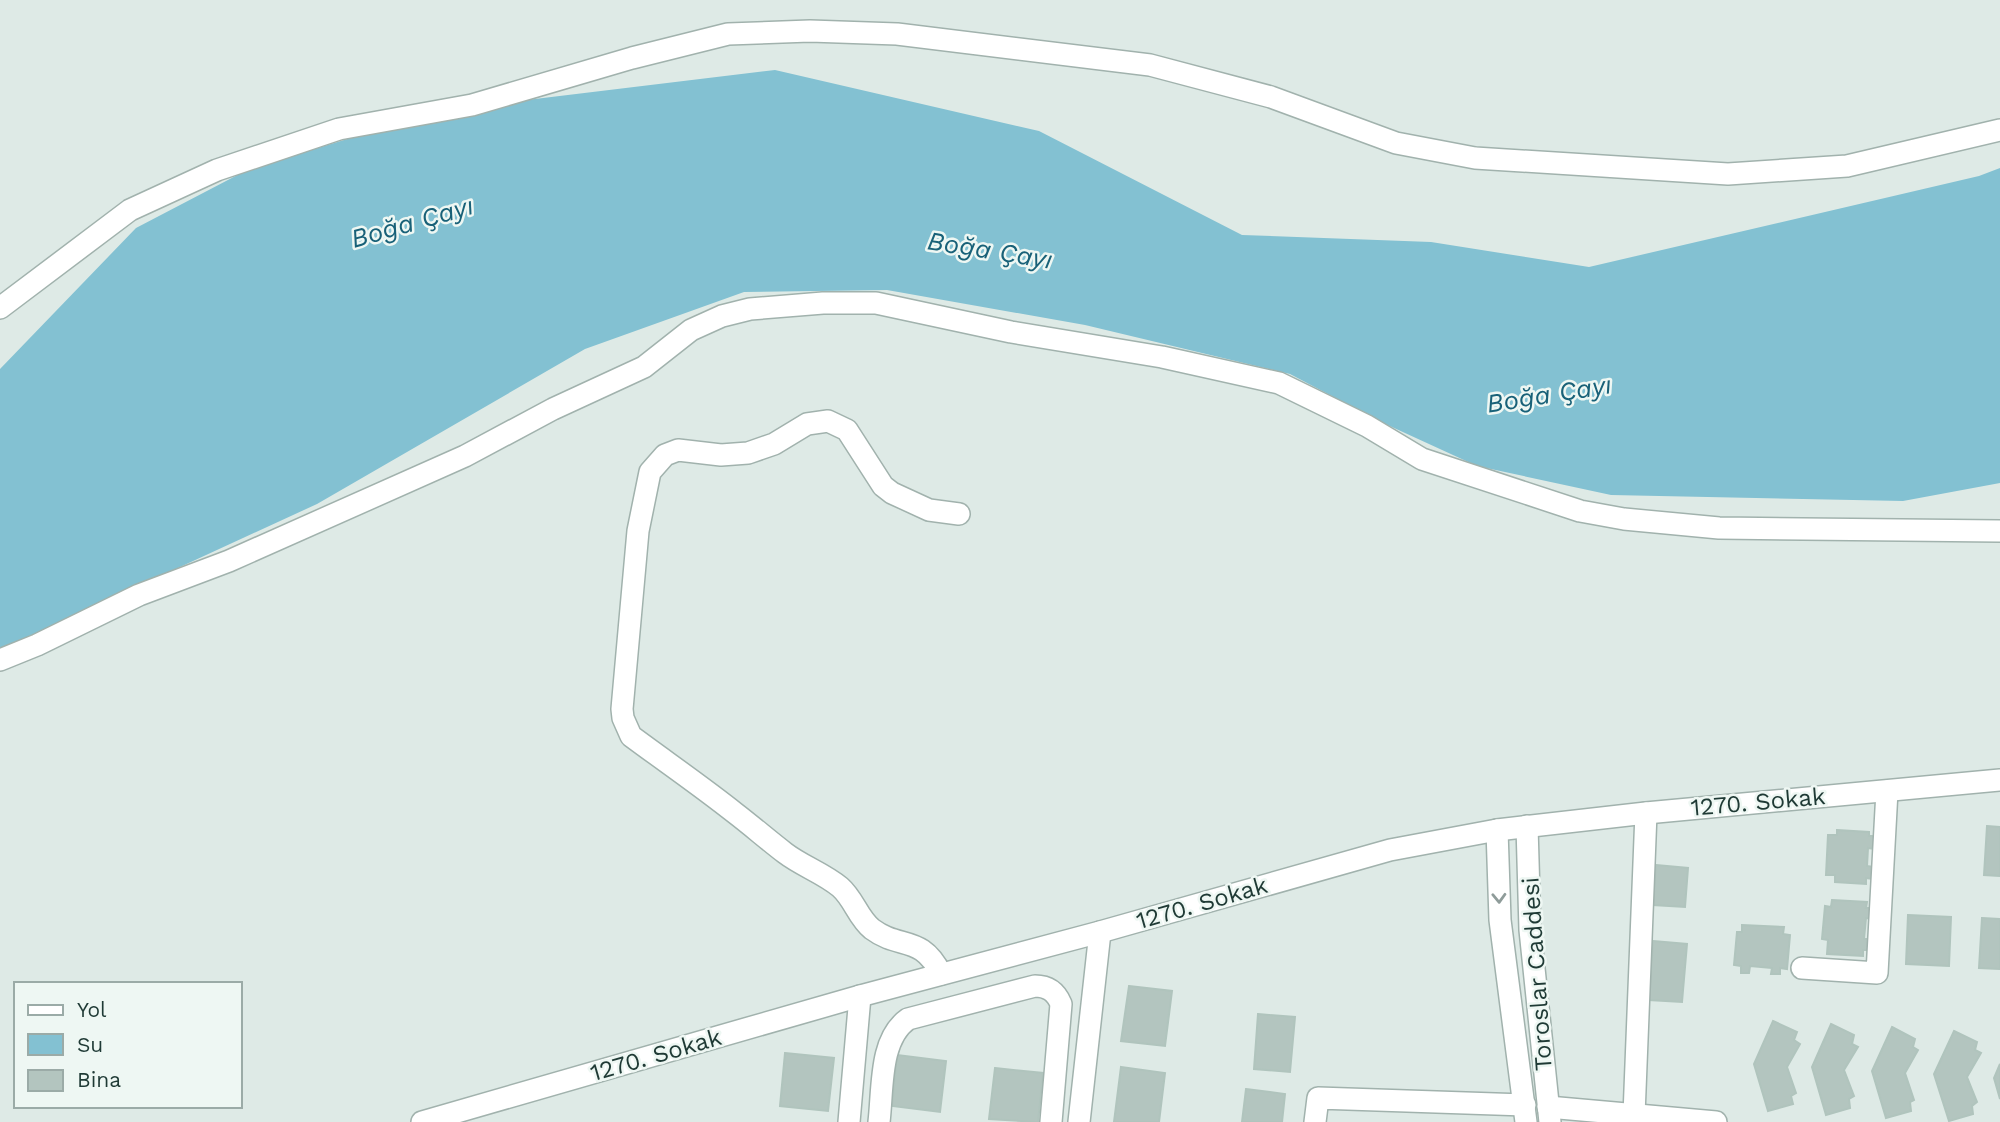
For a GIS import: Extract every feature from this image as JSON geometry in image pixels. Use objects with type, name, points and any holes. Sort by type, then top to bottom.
[{"type":"street","points":[[0,308],[130,210],[217,170],[339,129],[472,105],[632,58],[728,34],[810,31],[897,34],[1150,65],[1271,97],[1396,143],[1475,158],[1728,174],[1847,166],[2000,130]]},
{"type":"street","points":[[0,660],[139,596],[229,561],[466,456],[553,409],[644,367],[691,330],[722,316],[750,309],[823,303],[876,303],[1011,332],[1162,357],[1279,383],[1367,426],[1422,459],[1580,511],[1624,519],[1719,528],[2000,531]]},
{"type":"street","points":[[941,974],[925,952],[906,942],[877,933],[862,919],[839,886],[787,855],[631,736],[622,709],[638,531],[647,480],[654,465],[665,455],[678,450],[721,455],[748,453],[774,444],[807,424],[828,421],[847,430],[883,486],[892,493],[929,510],[958,514]]},
{"type":"street","name":"1270. Sokak","points":[[422,1122],[860,996],[1390,850],[1527,826],[2000,780]]},
{"type":"street","points":[[1802,968],[1877,973],[1887,791]]},
{"type":"street","points":[[1634,1115],[1646,813]]},
{"type":"street","name":"Toroslar Caddesi","points":[[1527,826],[1530,930],[1549,1115]]},
{"type":"street","name":"Toroslar Caddesi","points":[[1497,830],[1500,920],[1525,1114]]},
{"type":"street","points":[[1079,1122],[1100,932]]},
{"type":"street","points":[[964,968],[973,1004]]},
{"type":"street","points":[[880,1122],[887,1049],[893,1032],[908,1019],[1035,986],[1048,988],[1058,997],[1062,1011],[1051,1122]]},
{"type":"street","points":[[849,1122],[860,996]]},
{"type":"street","points":[[1315,1122],[1318,1098],[1525,1114]]},
{"type":"street","points":[[1549,1115],[1634,1115],[1716,1122]]},
{"type":"water","name":"Boğa Çayı","points":[[775,70],[1039,131],[1242,235],[1431,242],[1589,267],[1979,176],[2000,168],[2000,483],[1903,501],[1611,495],[1477,466],[1381,422],[1290,374],[1085,325],[887,290],[744,292],[585,349],[317,504],[0,650],[0,369],[136,228],[249,169],[403,122],[494,104]]},
{"type":"building","points":[[1987,826],[2000,827],[2000,876],[1984,875]]},
{"type":"building","points":[[1837,830],[1869,832],[1869,836],[1876,836],[1875,849],[1868,848],[1867,866],[1874,867],[1874,879],[1866,878],[1866,884],[1835,882],[1835,875],[1826,875],[1828,835],[1837,835]]},
{"type":"building","points":[[1656,865],[1688,868],[1685,907],[1653,905]]},
{"type":"building","points":[[1832,900],[1867,902],[1866,908],[1872,908],[1872,919],[1866,918],[1864,939],[1870,939],[1869,950],[1863,950],[1863,956],[1827,954],[1828,940],[1822,939],[1825,906],[1831,907]]},
{"type":"building","points":[[1908,915],[1951,917],[1949,966],[1906,964]]},
{"type":"building","points":[[1982,918],[2000,919],[2000,969],[1979,968]]},
{"type":"building","points":[[1742,925],[1784,927],[1783,934],[1790,935],[1787,969],[1780,968],[1780,974],[1771,974],[1772,968],[1750,966],[1749,973],[1741,973],[1741,966],[1734,965],[1737,932],[1742,932]]},
{"type":"building","points":[[1653,941],[1687,944],[1682,1002],[1649,1000]]},
{"type":"building","points":[[1129,986],[1172,991],[1165,1046],[1121,1041]]},
{"type":"building","points":[[1258,1014],[1295,1017],[1290,1072],[1254,1069]]},
{"type":"building","points":[[1773,1021],[1797,1032],[1794,1040],[1800,1044],[1787,1067],[1796,1093],[1791,1096],[1793,1104],[1768,1111],[1754,1064]]},
{"type":"building","points":[[1831,1024],[1854,1035],[1852,1044],[1858,1047],[1844,1070],[1854,1096],[1849,1099],[1850,1108],[1826,1115],[1812,1067]]},
{"type":"building","points":[[1892,1027],[1915,1039],[1913,1047],[1918,1050],[1905,1073],[1914,1100],[1910,1102],[1911,1111],[1886,1118],[1872,1071]]},
{"type":"building","points":[[1954,1031],[1977,1042],[1975,1050],[1981,1053],[1967,1077],[1977,1102],[1972,1106],[1973,1114],[1949,1121],[1934,1074]]},
{"type":"building","points":[[785,1053],[834,1058],[828,1111],[780,1106]]},
{"type":"building","points":[[897,1055],[946,1061],[940,1112],[892,1106]]},
{"type":"building","points":[[2000,1064],[2000,1099],[1994,1078]]},
{"type":"building","points":[[1121,1067],[1165,1073],[1159,1122],[1114,1122]]},
{"type":"building","points":[[995,1068],[1043,1073],[1038,1122],[989,1119]]},
{"type":"building","points":[[1246,1089],[1285,1094],[1282,1122],[1242,1122]]}]
